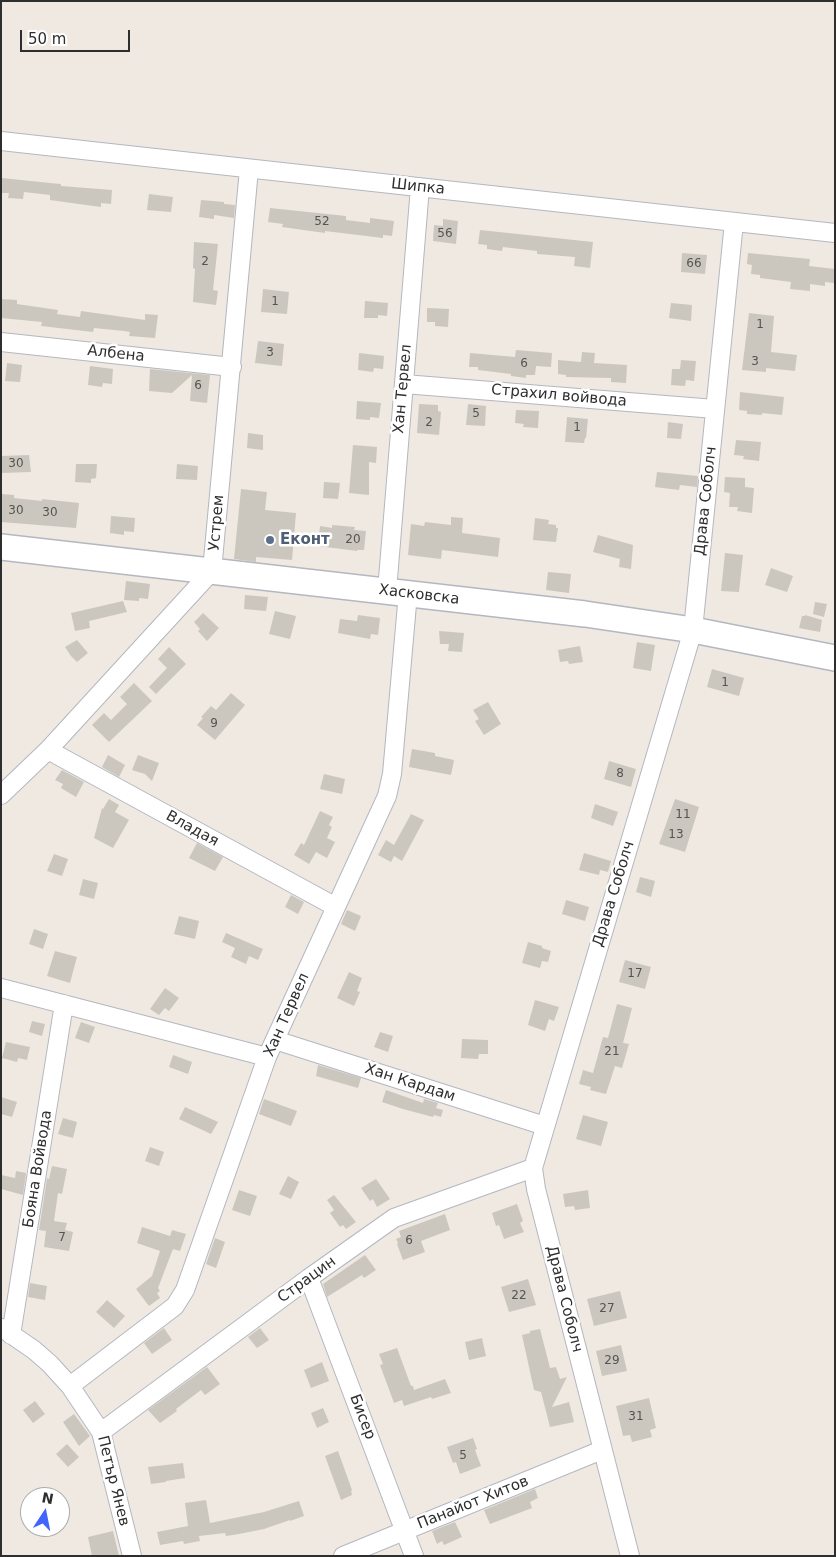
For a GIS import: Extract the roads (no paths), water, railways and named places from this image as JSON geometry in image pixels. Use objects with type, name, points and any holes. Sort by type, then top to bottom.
[{"type":"street","name":"Шипка","points":[[1,141],[835,233]]},
{"type":"street","name":"Устрем","points":[[1,795],[48,750],[212,571],[249,169]]},
{"type":"street","name":"Хан Тервел","points":[[70,1386],[175,1306],[181,1298],[267,1057],[387,796],[390,784],[398,592],[404,384],[420,188]]},
{"type":"street","name":"Драва Соболч","points":[[630,1556],[538,1199],[533,1168],[692,630],[734,222]]},
{"type":"street","name":"Албена","points":[[1,342],[232,367]]},
{"type":"street","name":"Страхил войвода","points":[[404,384],[715,409]]},
{"type":"street","name":"Хасковска","points":[[1,547],[585,614],[692,630],[835,658]]},
{"type":"street","name":"Владая","points":[[48,750],[336,907]]},
{"type":"street","points":[[1,988],[267,1057]]},
{"type":"street","name":"Бояна Войвода","points":[[6,1331],[64,1004]]},
{"type":"street","name":"Хан Кардам","points":[[275,1040],[545,1126]]},
{"type":"street","name":"Страцин","points":[[102,1432],[309,1278],[394,1218],[533,1168]]},
{"type":"street","name":"Бисер","points":[[309,1278],[414,1556]]},
{"type":"street","name":"Петър Янев","points":[[6,1331],[34,1350],[70,1386],[102,1432],[132,1556]]},
{"type":"street","name":"Панайот Хитов","points":[[343,1556],[602,1450]]},
{"type":"place","name":"Еконт","points":[[270,540]]}]
